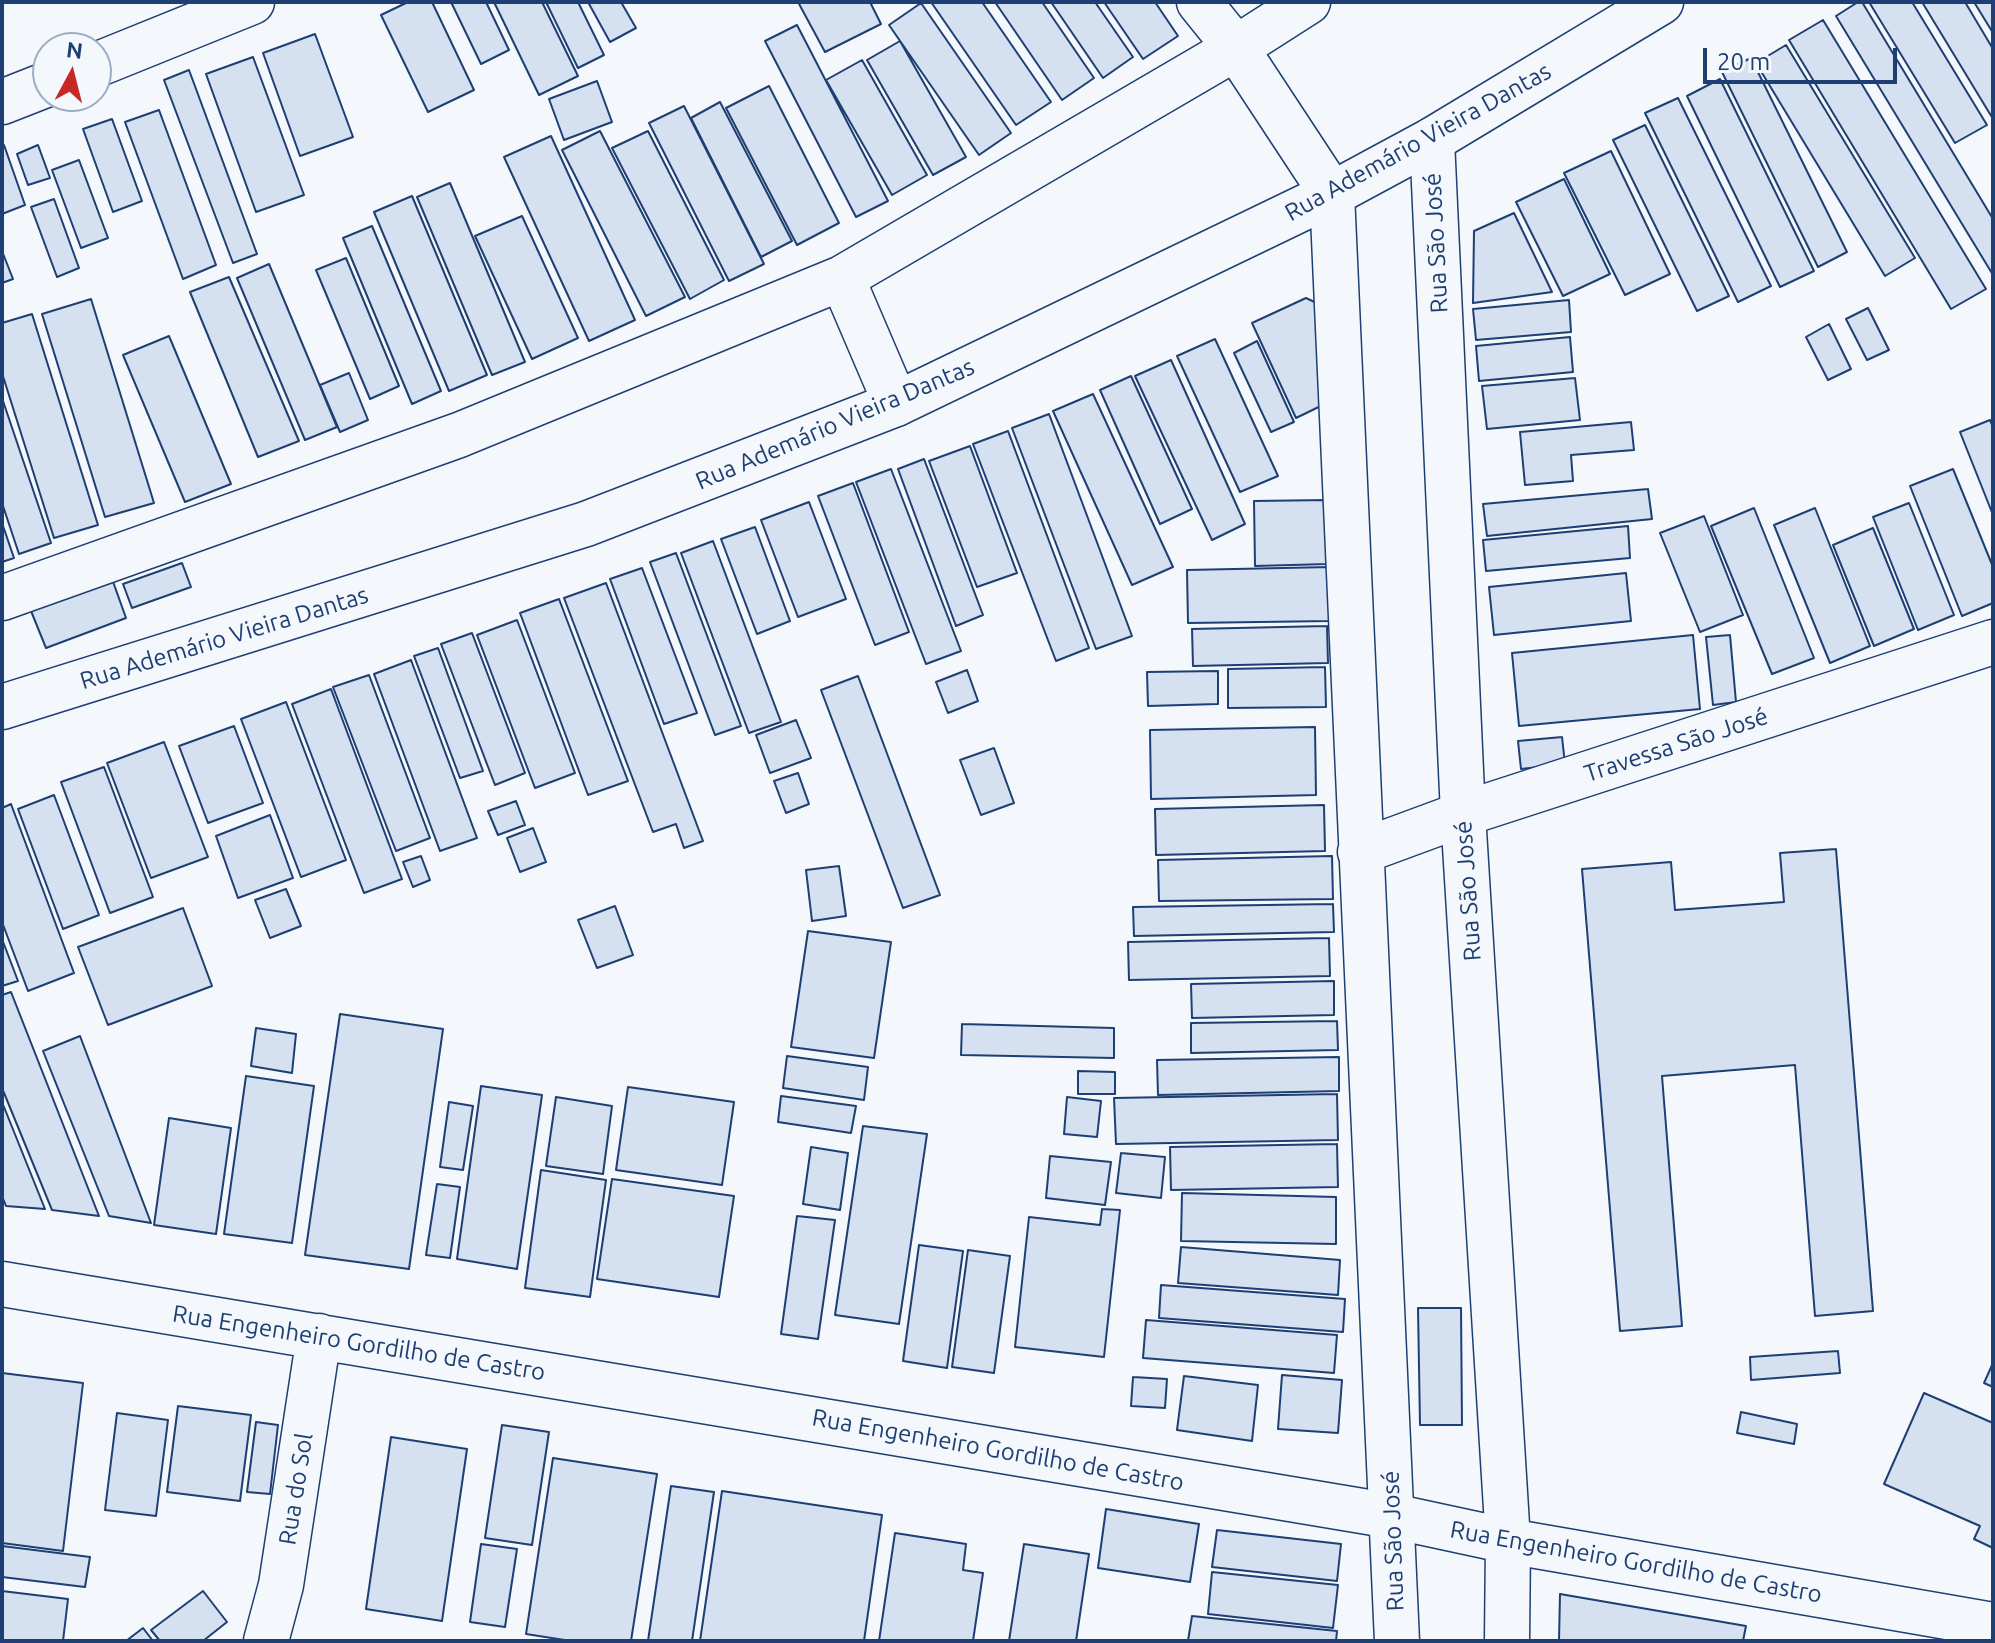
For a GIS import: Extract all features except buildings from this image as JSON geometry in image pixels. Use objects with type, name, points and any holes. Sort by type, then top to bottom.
[{"type":"street","points":[[112,59],[252,2]]},
{"type":"street","points":[[1199,2],[1236,48],[1332,194]]},
{"type":"street","points":[[2,598],[459,435],[842,278],[1236,48],[1308,2]]},
{"type":"street","name":"Rua Ademário Vieira Dantas","points":[[2,707],[586,524],[896,404],[1332,194],[1432,140],[1661,2]]},
{"type":"street","points":[[2,102],[32,90]]},
{"type":"street","name":"Rua São José","points":[[1432,140],[1463,814],[1508,1541],[1507,1641]]},
{"type":"street","name":"Rua São José","points":[[1332,194],[1397,1641]]},
{"type":"street","points":[[842,278],[896,404]]},
{"type":"street","name":"Travessa São José","points":[[1360,852],[1463,814],[1993,642]]},
{"type":"street","name":"Rua Engenheiro Gordilho de Castro","points":[[2,1284],[1392,1516],[1508,1541],[1993,1625]]},
{"type":"street","name":"Rua do Sol","points":[[266,1641],[281,1585],[319,1336]]}]
